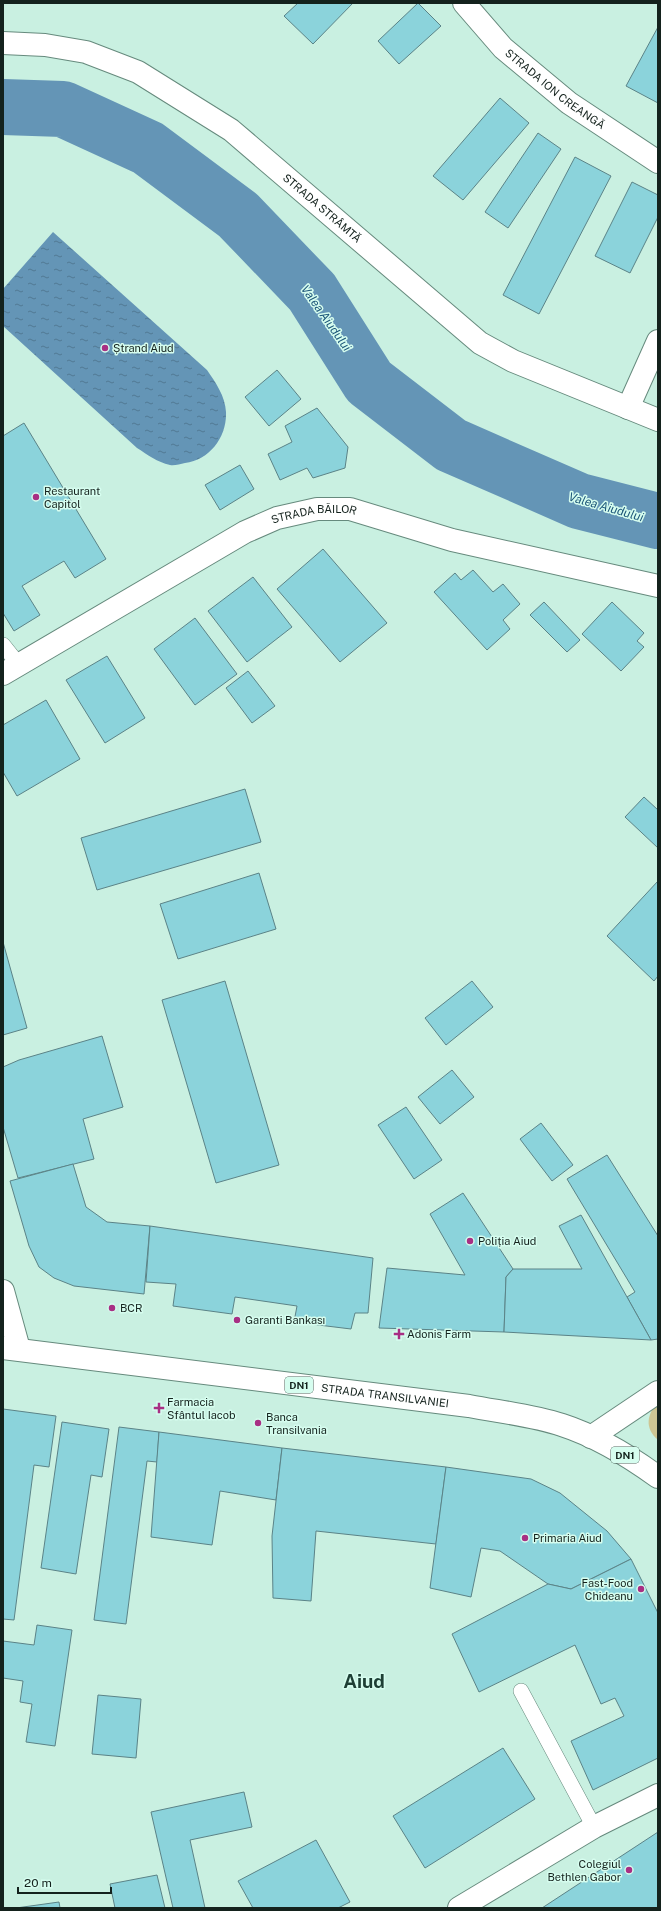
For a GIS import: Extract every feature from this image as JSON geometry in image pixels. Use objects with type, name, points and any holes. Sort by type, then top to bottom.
[{"type":"street","name":"STRADA ION CREANGĂ","points":[[464,3],[503,48],[557,93],[639,151],[658,162]]},
{"type":"street","name":"STRADA STRÂMTĂ","points":[[3,43],[45,45],[86,52],[138,72],[231,130],[480,343],[513,361],[658,420]]},
{"type":"street","points":[[628,408],[658,340]]},
{"type":"street","name":"STRADA BĂILOR","points":[[11,669],[245,532],[277,518],[317,510],[350,510],[452,540],[658,586]]},
{"type":"street","points":[[3,1291],[11,1349]]},
{"type":"street","name":"STRADA TRANSILVANIEI","points":[[11,1349],[469,1406],[536,1418],[562,1425],[591,1436],[638,1462],[658,1477]]},
{"type":"street","points":[[591,1436],[658,1392]]},
{"type":"street","points":[[459,1908],[594,1827],[658,1795]]},
{"type":"lane","points":[[3,645],[11,669]]},
{"type":"lane","points":[[521,1691],[594,1827]]},
{"type":"shaded area","points":[[658,1402],[658,1440],[649,1426],[649,1416]]},
{"type":"water","name":"Ștrand Aiud","points":[[53,232],[207,370],[214,380],[224,401],[226,421],[224,430],[215,446],[202,457],[194,461],[172,465],[165,464],[149,456],[137,448],[3,326],[3,289]]},
{"type":"building","points":[[298,3],[353,3],[313,44],[284,16]]},
{"type":"building","points":[[418,3],[441,26],[399,64],[378,41]]},
{"type":"building","points":[[658,27],[658,103],[626,86]]},
{"type":"building","points":[[500,98],[529,123],[463,200],[433,176]]},
{"type":"building","points":[[538,133],[561,149],[508,228],[485,212]]},
{"type":"building","points":[[575,157],[611,176],[539,314],[503,295]]},
{"type":"building","points":[[632,182],[658,195],[658,217],[630,273],[595,256]]},
{"type":"building","points":[[277,370],[301,399],[269,426],[245,397]]},
{"type":"building","points":[[317,408],[348,447],[345,468],[313,478],[307,468],[280,480],[268,454],[292,442],[285,426]]},
{"type":"building","name":"Restaurant Capitol","points":[[24,423],[106,559],[75,578],[64,561],[22,586],[40,615],[14,631],[3,613],[3,436]]},
{"type":"building","points":[[240,465],[254,489],[220,510],[205,485]]},
{"type":"building","points":[[323,549],[387,623],[340,662],[277,589]]},
{"type":"building","points":[[473,570],[493,592],[503,584],[520,604],[503,620],[510,629],[487,650],[434,592],[455,573],[461,580]]},
{"type":"building","points":[[253,577],[292,627],[247,662],[208,611]]},
{"type":"building","points":[[544,602],[580,640],[567,652],[530,615]]},
{"type":"building","points":[[612,602],[644,633],[637,641],[644,647],[621,671],[582,634]]},
{"type":"building","points":[[195,618],[237,674],[195,705],[154,649]]},
{"type":"building","points":[[107,656],[145,718],[105,743],[66,680]]},
{"type":"building","points":[[248,671],[275,706],[252,723],[226,688]]},
{"type":"building","points":[[46,700],[80,759],[17,796],[3,772],[3,725]]},
{"type":"building","points":[[245,789],[261,842],[97,890],[81,838]]},
{"type":"building","points":[[644,797],[658,810],[658,848],[625,817]]},
{"type":"building","points":[[259,873],[276,929],[178,959],[160,904]]},
{"type":"building","points":[[658,881],[658,976],[654,981],[607,936]]},
{"type":"building","points":[[3,942],[27,1028],[3,1035]]},
{"type":"building","points":[[225,981],[279,1165],[216,1183],[162,1000]]},
{"type":"building","points":[[472,981],[493,1007],[446,1045],[425,1018]]},
{"type":"building","points":[[102,1036],[123,1107],[83,1119],[94,1159],[18,1178],[3,1127],[3,1067],[19,1060]]},
{"type":"building","points":[[452,1070],[474,1097],[440,1124],[418,1097]]},
{"type":"building","points":[[406,1107],[442,1160],[414,1179],[378,1125]]},
{"type":"building","points":[[541,1123],[573,1165],[552,1181],[520,1139]]},
{"type":"building","points":[[607,1155],[658,1236],[658,1339],[651,1340],[627,1297],[635,1292],[567,1179]]},
{"type":"building","points":[[73,1164],[86,1207],[107,1222],[150,1226],[144,1294],[74,1286],[54,1278],[39,1267],[29,1246],[10,1181]]},
{"type":"building","name":"Poliția Aiud","points":[[463,1193],[513,1269],[506,1277],[504,1332],[379,1328],[387,1268],[465,1275],[430,1214]]},
{"type":"building","points":[[581,1215],[651,1340],[504,1332],[506,1277],[513,1269],[582,1269],[559,1226]]},
{"type":"building","points":[[150,1226],[373,1258],[368,1313],[355,1313],[351,1329],[294,1322],[297,1306],[235,1297],[232,1314],[173,1306],[176,1284],[146,1282]]},
{"type":"building","points":[[3,1409],[56,1416],[49,1467],[34,1465],[14,1620],[3,1619]]},
{"type":"building","points":[[62,1422],[109,1429],[102,1477],[91,1475],[76,1574],[41,1568]]},
{"type":"building","points":[[119,1427],[159,1432],[157,1462],[147,1461],[126,1624],[94,1620]]},
{"type":"building","points":[[159,1432],[282,1448],[276,1500],[220,1491],[212,1545],[151,1537]]},
{"type":"building","points":[[282,1448],[446,1467],[436,1544],[316,1531],[311,1601],[273,1598],[272,1536]]},
{"type":"building","name":"Primaria Aiud","points":[[446,1467],[531,1479],[560,1493],[607,1531],[631,1559],[571,1589],[548,1584],[500,1551],[481,1548],[471,1597],[430,1588]]},
{"type":"building","points":[[631,1559],[658,1613],[658,1758],[593,1790],[571,1741],[624,1716],[615,1698],[601,1704],[575,1645],[479,1692],[452,1634],[548,1584],[571,1589]]},
{"type":"building","points":[[37,1625],[72,1630],[55,1746],[26,1742],[32,1704],[20,1702],[23,1681],[3,1678],[3,1641],[34,1645]]},
{"type":"building","points":[[98,1695],[141,1699],[136,1758],[92,1754]]},
{"type":"building","points":[[503,1748],[535,1799],[425,1868],[393,1816]]},
{"type":"building","points":[[244,1792],[252,1827],[190,1840],[205,1908],[173,1908],[151,1812]]},
{"type":"building","name":"Colegiul Bethlen Gabor","points":[[658,1832],[658,1908],[542,1908]]},
{"type":"building","points":[[316,1840],[350,1902],[338,1908],[253,1908],[238,1881]]},
{"type":"building","points":[[157,1875],[165,1908],[115,1908],[110,1884]]},
{"type":"building","points":[[59,1902],[60,1908],[16,1908]]},
{"type":"waterway","name":"Valea Aiudului","points":[[3,107],[63,109],[148,148],[238,215],[312,292],[369,382],[451,445],[579,501],[658,521]]},
{"type":"place","name":"Ștrand Aiud","points":[[105,348]]},
{"type":"place","name":"Restaurant Capitol","points":[[36,497]]},
{"type":"place","name":"Poliția Aiud","points":[[470,1241]]},
{"type":"place","name":"BCR","points":[[112,1308]]},
{"type":"place","name":"Garanti Bankası","points":[[237,1320]]},
{"type":"place","name":"Adonis Farm","points":[[399,1334]]},
{"type":"place","name":"Farmacia Sfântul Iacob","points":[[159,1408]]},
{"type":"place","name":"Banca Transilvania","points":[[258,1423]]},
{"type":"place","name":"Primaria Aiud","points":[[525,1538]]},
{"type":"place","name":"Fast-Food Chideanu","points":[[641,1589]]},
{"type":"place","name":"Colegiul Bethlen Gabor","points":[[629,1870]]},
{"type":"district","name":"Aiud","points":[[364,1681]]}]
